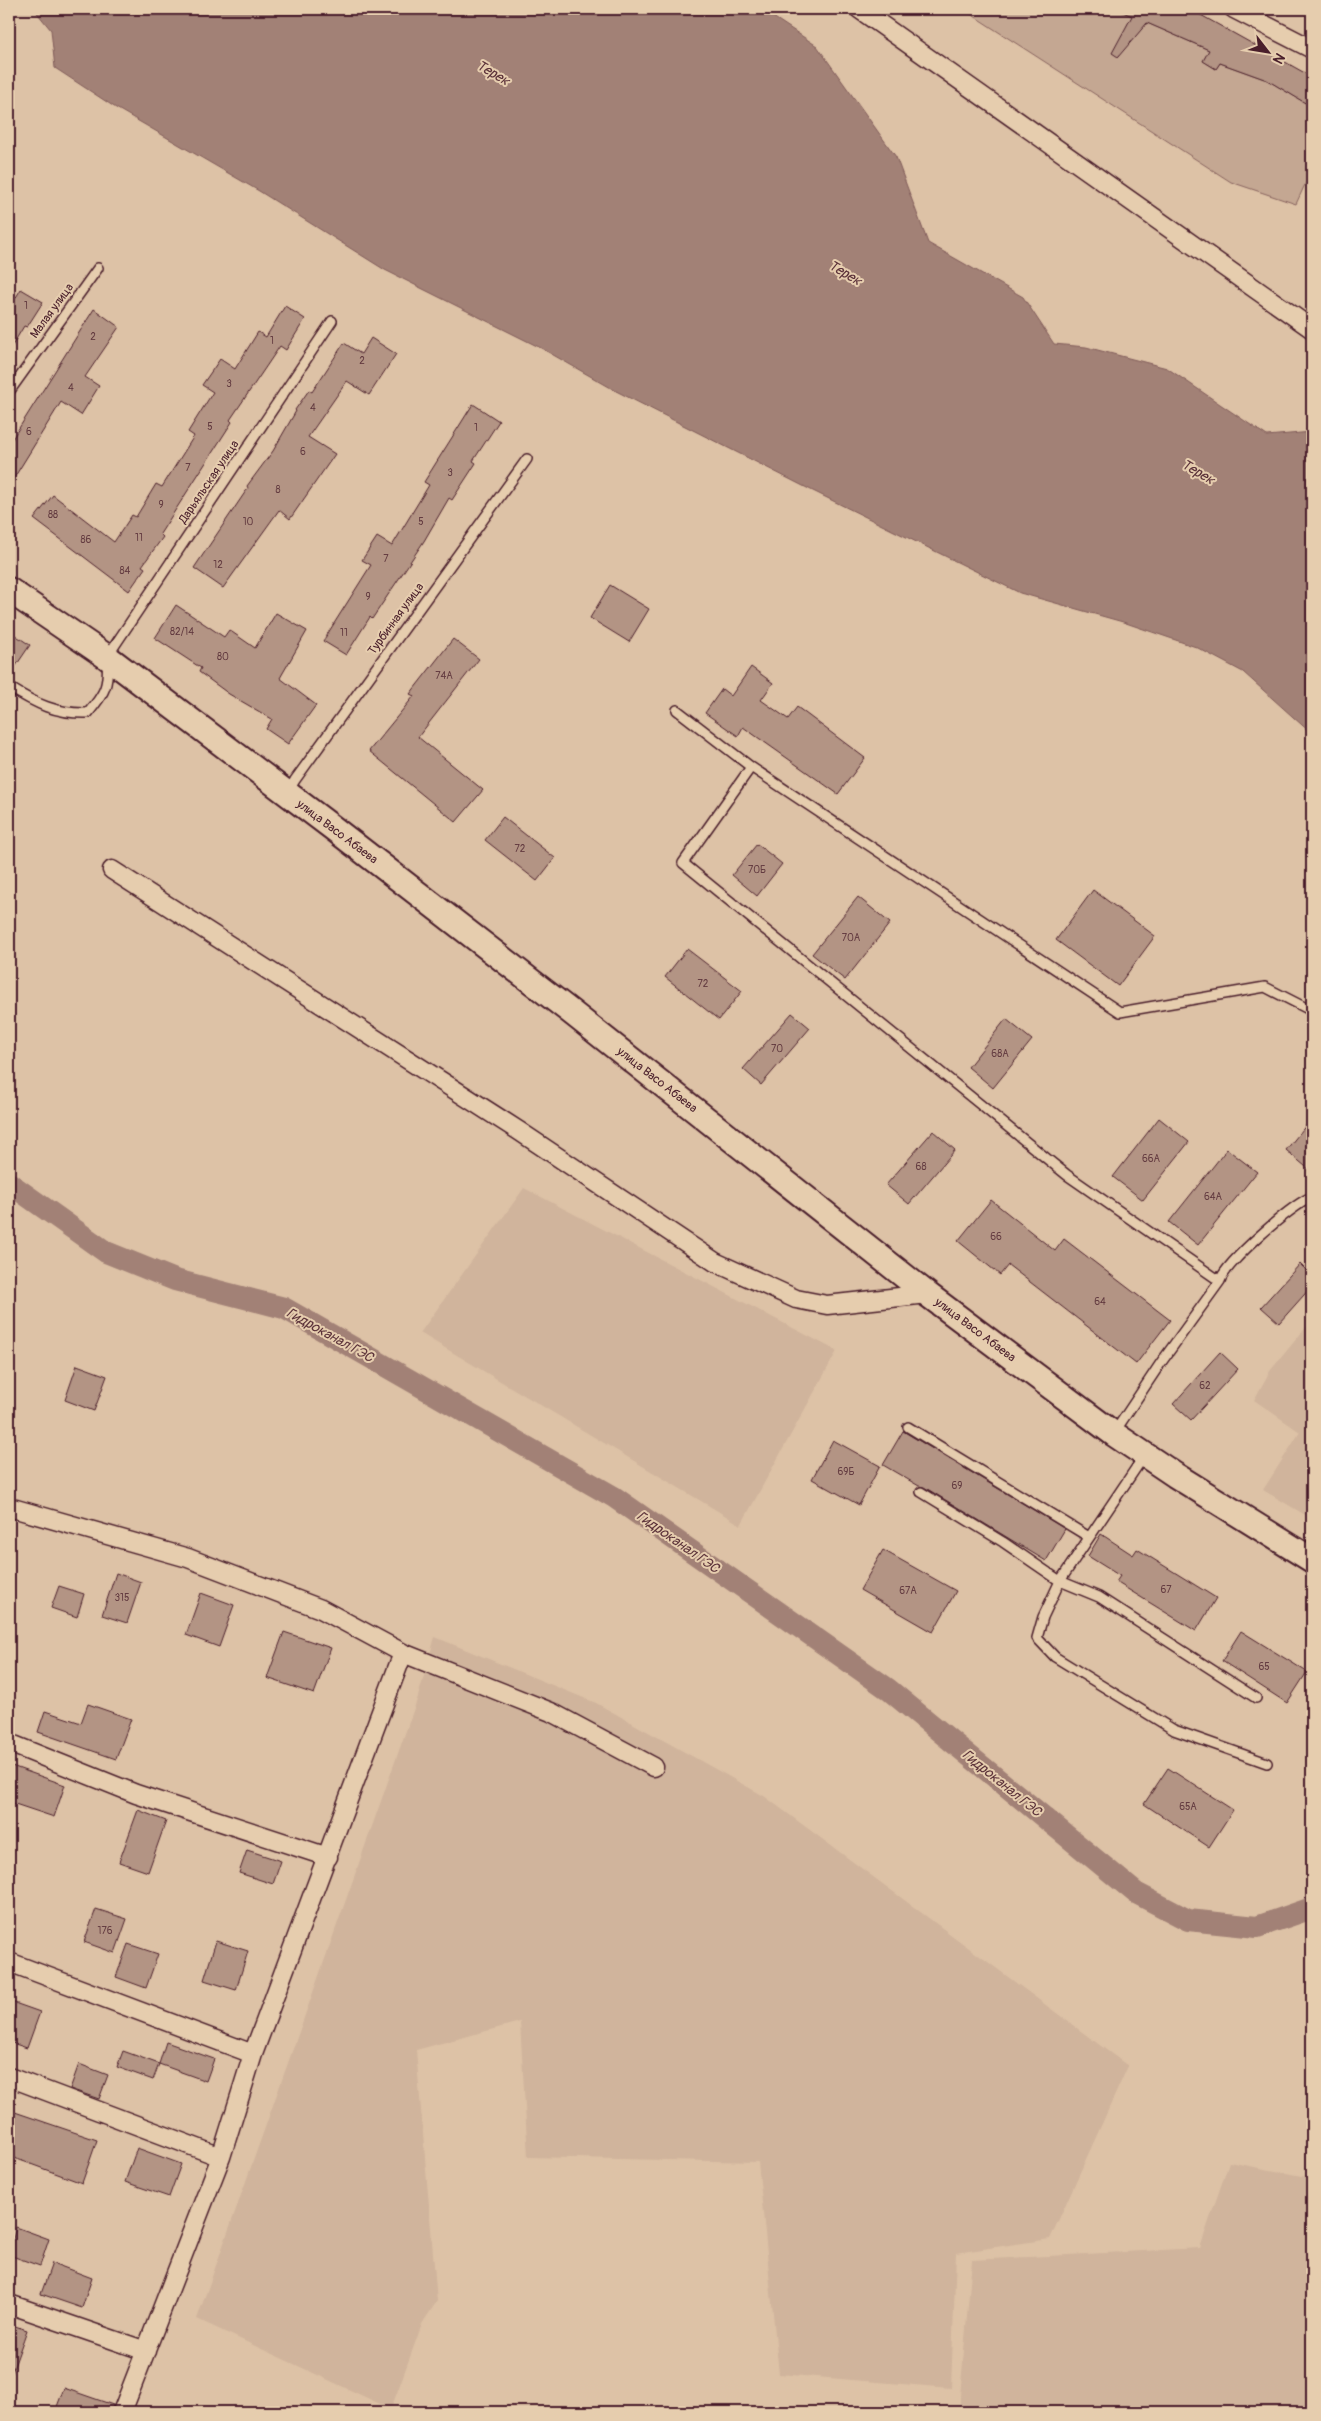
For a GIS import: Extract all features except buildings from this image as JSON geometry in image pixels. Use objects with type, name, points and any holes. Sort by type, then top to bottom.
[{"type":"main road","name":"улица Васо Абаева","points":[[9,590],[107,657],[571,1012],[927,1294],[1114,1434],[1144,1456],[1312,1560]]},
{"type":"street","points":[[859,9],[1312,328]]},
{"type":"street","points":[[1242,11],[1312,49]]},
{"type":"street","points":[[112,870],[511,1126],[714,1262],[796,1299],[827,1305],[927,1294]]},
{"type":"street","points":[[9,1507],[188,1558],[321,1609],[403,1653],[551,1712],[654,1767]]},
{"type":"street","points":[[122,2412],[221,2157],[254,2054],[403,1653]]},
{"type":"street","points":[[9,1743],[136,1794],[328,1857]]},
{"type":"street","points":[[9,1962],[254,2054]]},
{"type":"street","points":[[9,2077],[221,2157]]},
{"type":"street","points":[[9,2304],[146,2351]]},
{"type":"lane","name":"Малая улица","points":[[9,392],[98,268]]},
{"type":"lane","name":"Дарьяльская улица","points":[[107,657],[332,321]]},
{"type":"lane","name":"Турбинная улица","points":[[287,795],[295,780],[527,459]]},
{"type":"lane","points":[[9,687],[39,706],[73,714],[88,713],[102,696],[108,680],[107,657]]},
{"type":"lane","points":[[677,710],[751,767],[1120,1012],[1265,988],[1312,1011]]},
{"type":"lane","points":[[751,767],[682,863],[1067,1175],[1220,1281]]},
{"type":"lane","points":[[1114,1434],[1160,1364],[1220,1281],[1222,1273],[1254,1242],[1302,1201],[1312,1197]]},
{"type":"lane","points":[[908,1426],[1089,1538]]},
{"type":"lane","points":[[1144,1456],[1060,1581],[1043,1617],[1037,1638],[1055,1657],[1174,1730],[1266,1763]]},
{"type":"lane","points":[[921,1492],[1003,1542],[1060,1581],[1099,1597],[1256,1698]]},
{"type":"shaded area","points":[[963,9],[1124,9],[1133,15],[1127,26],[1138,33],[1147,23],[1209,50],[1203,61],[1216,69],[1220,63],[1267,80],[1312,107],[1312,180],[1308,178],[1296,204],[1231,182]]},
{"type":"shaded area","points":[[524,1188],[837,1351],[741,1525],[420,1333]]},
{"type":"shaded area","points":[[1312,1320],[1312,1519],[1263,1490],[1300,1432],[1254,1400],[1270,1371]]},
{"type":"shaded area","points":[[435,1637],[596,1703],[764,1796],[1128,2066],[1050,2239],[956,2253],[951,2388],[779,2374],[758,2162],[528,2157],[520,2022],[416,2050],[437,2301],[422,2324],[391,2409],[197,2319],[418,1697]]},
{"type":"shaded area","points":[[1229,2162],[1312,2178],[1312,2412],[960,2412],[972,2260],[1200,2248]]},
{"type":"water","name":"Терек","points":[[34,9],[761,9],[817,46],[896,157],[928,243],[1023,297],[1054,344],[1086,347],[1167,368],[1267,436],[1312,432],[1312,734],[1243,672],[1196,647],[1123,622],[1020,593],[618,392],[541,348],[385,270],[259,191],[116,108],[55,68],[51,30]]},
{"type":"waterway","name":"Гидроканал ГЭС","points":[[9,1183],[106,1252],[175,1280],[284,1308],[614,1497],[888,1689],[1136,1893],[1188,1920],[1257,1927],[1312,1908]]}]
